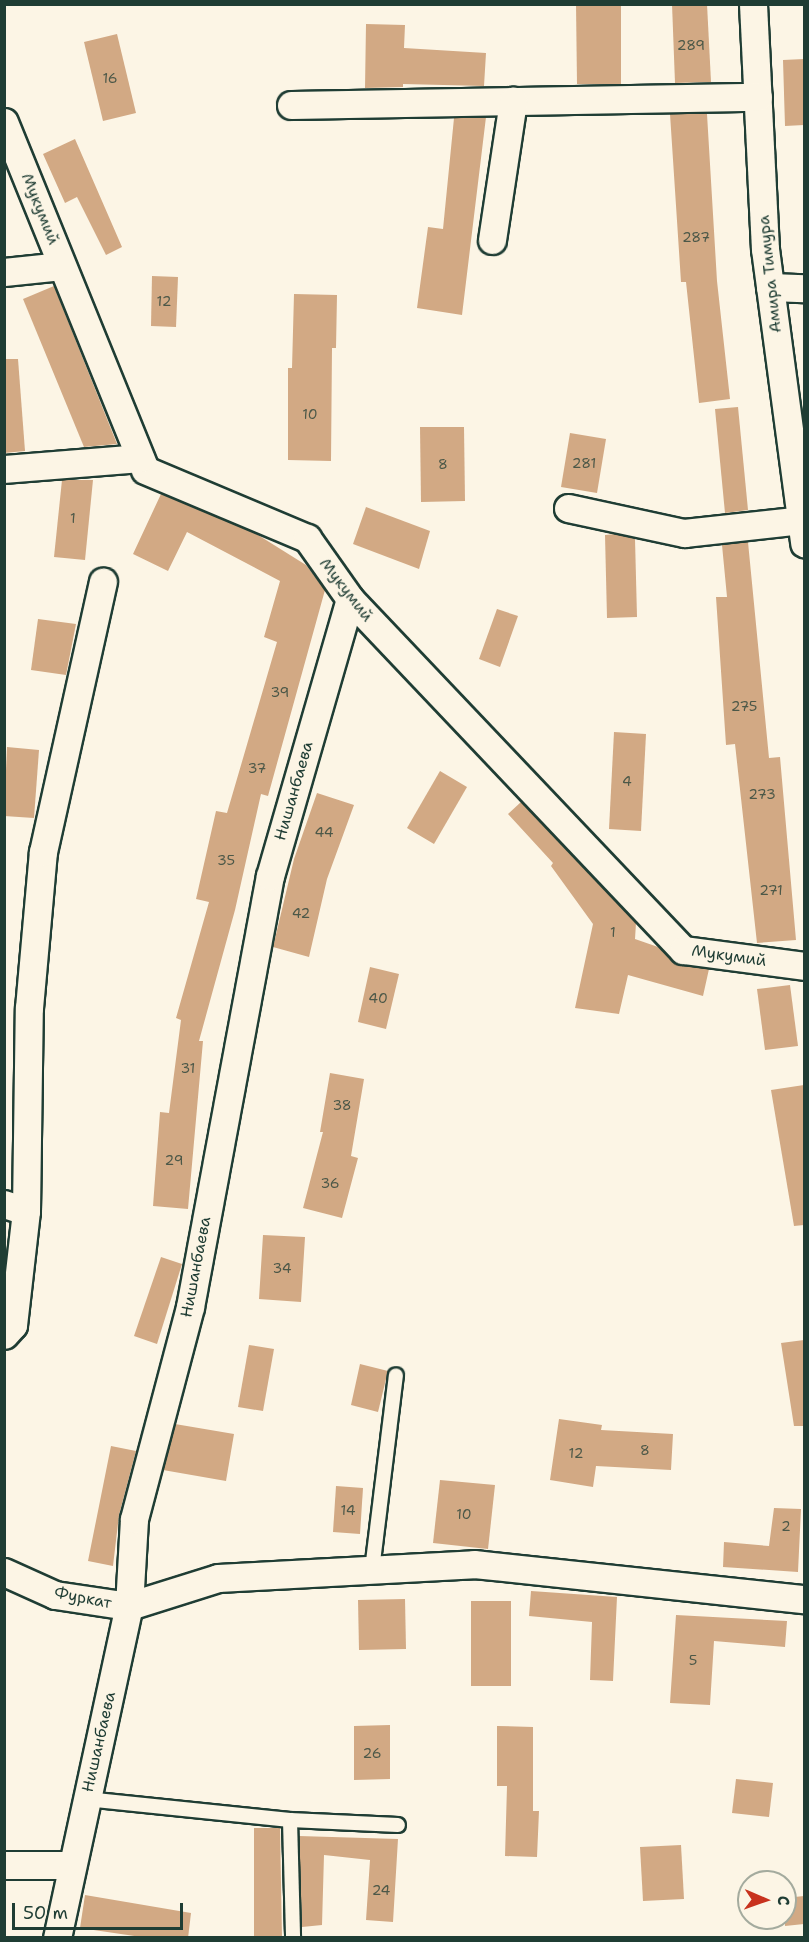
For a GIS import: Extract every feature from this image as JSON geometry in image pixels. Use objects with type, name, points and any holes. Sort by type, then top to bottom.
[{"type":"street","name":"Амира Тимура","points":[[753,4],[770,287],[803,531]]},
{"type":"street","points":[[291,105],[758,97]]},
{"type":"street","points":[[492,240],[513,101]]},
{"type":"street","name":"Мукумий","points":[[4,122],[145,470],[307,538],[350,599],[683,950],[804,966]]},
{"type":"street","points":[[4,272],[63,266]]},
{"type":"street","points":[[770,287],[804,288]]},
{"type":"street","points":[[4,469],[140,458]]},
{"type":"street","points":[[568,508],[684,533],[803,531]]},
{"type":"street","points":[[4,1335],[13,1324],[15,1207],[43,852],[103,582]]},
{"type":"street","name":"Нишанбаева","points":[[57,1938],[129,1606],[134,1519],[189,1307],[270,876],[350,599]]},
{"type":"street","points":[[129,1606],[218,1578],[474,1564],[804,1599]]},
{"type":"street","name":"Фуркат","points":[[4,1572],[55,1595],[129,1606]]},
{"type":"street","points":[[4,1865],[71,1865]]},
{"type":"lane","points":[[372,1570],[396,1375]]},
{"type":"lane","points":[[86,1799],[290,1820],[399,1825]]},
{"type":"lane","points":[[290,1820],[293,1938]]},
{"type":"building","points":[[576,4],[621,4],[621,84],[577,84]]},
{"type":"building","points":[[672,4],[707,4],[711,82],[675,83]]},
{"type":"building","points":[[366,24],[405,25],[404,48],[486,53],[484,86],[403,84],[403,87],[365,88]]},
{"type":"building","points":[[117,34],[136,113],[103,121],[84,42]]},
{"type":"building","points":[[804,59],[804,125],[785,126],[783,60]]},
{"type":"building","points":[[670,114],[707,114],[717,281],[730,399],[699,403],[686,282],[681,282]]},
{"type":"building","points":[[486,117],[462,315],[417,308],[428,227],[443,229],[454,118]]},
{"type":"building","points":[[75,139],[122,247],[106,255],[77,197],[65,203],[43,154]]},
{"type":"building","points":[[152,276],[178,277],[176,327],[151,326]]},
{"type":"building","points":[[54,286],[117,444],[84,447],[23,299]]},
{"type":"building","points":[[294,294],[337,295],[336,348],[332,348],[331,461],[288,460],[288,368],[292,368]]},
{"type":"building","points":[[4,359],[18,359],[25,451],[4,453]]},
{"type":"building","points":[[738,407],[748,510],[725,513],[715,409]]},
{"type":"building","points":[[420,427],[464,427],[465,501],[421,502]]},
{"type":"building","points":[[570,433],[606,439],[597,493],[561,487]]},
{"type":"building","points":[[62,480],[93,480],[85,560],[54,557]]},
{"type":"building","points":[[161,494],[253,532],[306,565],[325,590],[268,796],[261,794],[235,910],[199,1041],[203,1041],[188,1209],[153,1206],[160,1112],[169,1113],[181,1020],[176,1018],[209,902],[196,899],[216,811],[227,813],[277,642],[264,637],[280,581],[187,532],[168,571],[133,554]]},
{"type":"building","points":[[366,507],[430,531],[419,569],[353,544]]},
{"type":"building","points":[[616,534],[635,539],[637,617],[607,618],[605,535]]},
{"type":"building","points":[[748,542],[769,758],[780,757],[796,940],[757,943],[735,744],[726,745],[716,597],[727,597],[722,545]]},
{"type":"building","points":[[497,609],[518,616],[500,667],[479,659]]},
{"type":"building","points":[[38,619],[76,624],[66,675],[31,670]]},
{"type":"building","points":[[614,732],[646,734],[641,831],[609,829]]},
{"type":"building","points":[[7,747],[39,750],[34,818],[4,816]]},
{"type":"building","points":[[440,771],[467,787],[434,844],[407,828]]},
{"type":"building","points":[[317,793],[354,805],[327,879],[309,957],[273,947],[294,859]]},
{"type":"building","points":[[521,802],[636,923],[635,939],[658,947],[680,965],[709,969],[703,996],[628,975],[619,1014],[575,1008],[593,924],[551,866],[553,863],[508,814]]},
{"type":"building","points":[[370,967],[399,974],[386,1029],[358,1022]]},
{"type":"building","points":[[790,985],[798,1046],[765,1050],[757,989]]},
{"type":"building","points":[[330,1073],[364,1079],[351,1156],[358,1158],[342,1218],[303,1208],[323,1132],[320,1132]]},
{"type":"building","points":[[804,1085],[804,1225],[794,1226],[771,1090]]},
{"type":"building","points":[[263,1235],[305,1237],[301,1302],[259,1299]]},
{"type":"building","points":[[161,1257],[182,1264],[157,1344],[134,1336]]},
{"type":"building","points":[[804,1340],[804,1426],[794,1426],[781,1343]]},
{"type":"building","points":[[249,1345],[274,1349],[263,1411],[238,1407]]},
{"type":"building","points":[[360,1364],[388,1371],[378,1412],[351,1405]]},
{"type":"building","points":[[559,1419],[602,1425],[601,1430],[673,1434],[671,1470],[596,1466],[593,1487],[550,1480]]},
{"type":"building","points":[[175,1424],[234,1434],[226,1481],[163,1470]]},
{"type":"building","points":[[111,1446],[136,1451],[119,1515],[113,1566],[88,1561]]},
{"type":"building","points":[[440,1480],[495,1485],[488,1549],[433,1543]]},
{"type":"building","points":[[336,1486],[363,1488],[360,1534],[333,1532]]},
{"type":"building","points":[[774,1508],[801,1509],[798,1572],[723,1567],[724,1542],[769,1546]]},
{"type":"building","points":[[531,1591],[617,1597],[613,1681],[590,1680],[592,1622],[529,1616]]},
{"type":"building","points":[[405,1599],[406,1649],[359,1650],[358,1600]]},
{"type":"building","points":[[471,1601],[511,1601],[511,1686],[471,1686]]},
{"type":"building","points":[[676,1615],[787,1621],[785,1647],[714,1641],[710,1705],[670,1703]]},
{"type":"building","points":[[390,1725],[390,1779],[354,1780],[354,1726]]},
{"type":"building","points":[[497,1726],[533,1727],[533,1811],[539,1811],[537,1857],[505,1856],[507,1786],[497,1786]]},
{"type":"building","points":[[736,1779],[773,1783],[769,1817],[732,1813]]},
{"type":"building","points":[[254,1828],[280,1828],[282,1938],[254,1938]]},
{"type":"building","points":[[299,1836],[398,1839],[393,1922],[366,1920],[370,1860],[324,1855],[322,1925],[302,1927]]},
{"type":"building","points":[[681,1845],[684,1899],[643,1901],[640,1847]]},
{"type":"building","points":[[85,1895],[191,1913],[188,1938],[148,1938],[80,1928]]},
{"type":"building","points":[[804,1896],[804,1924],[797,1925],[797,1897]]}]
